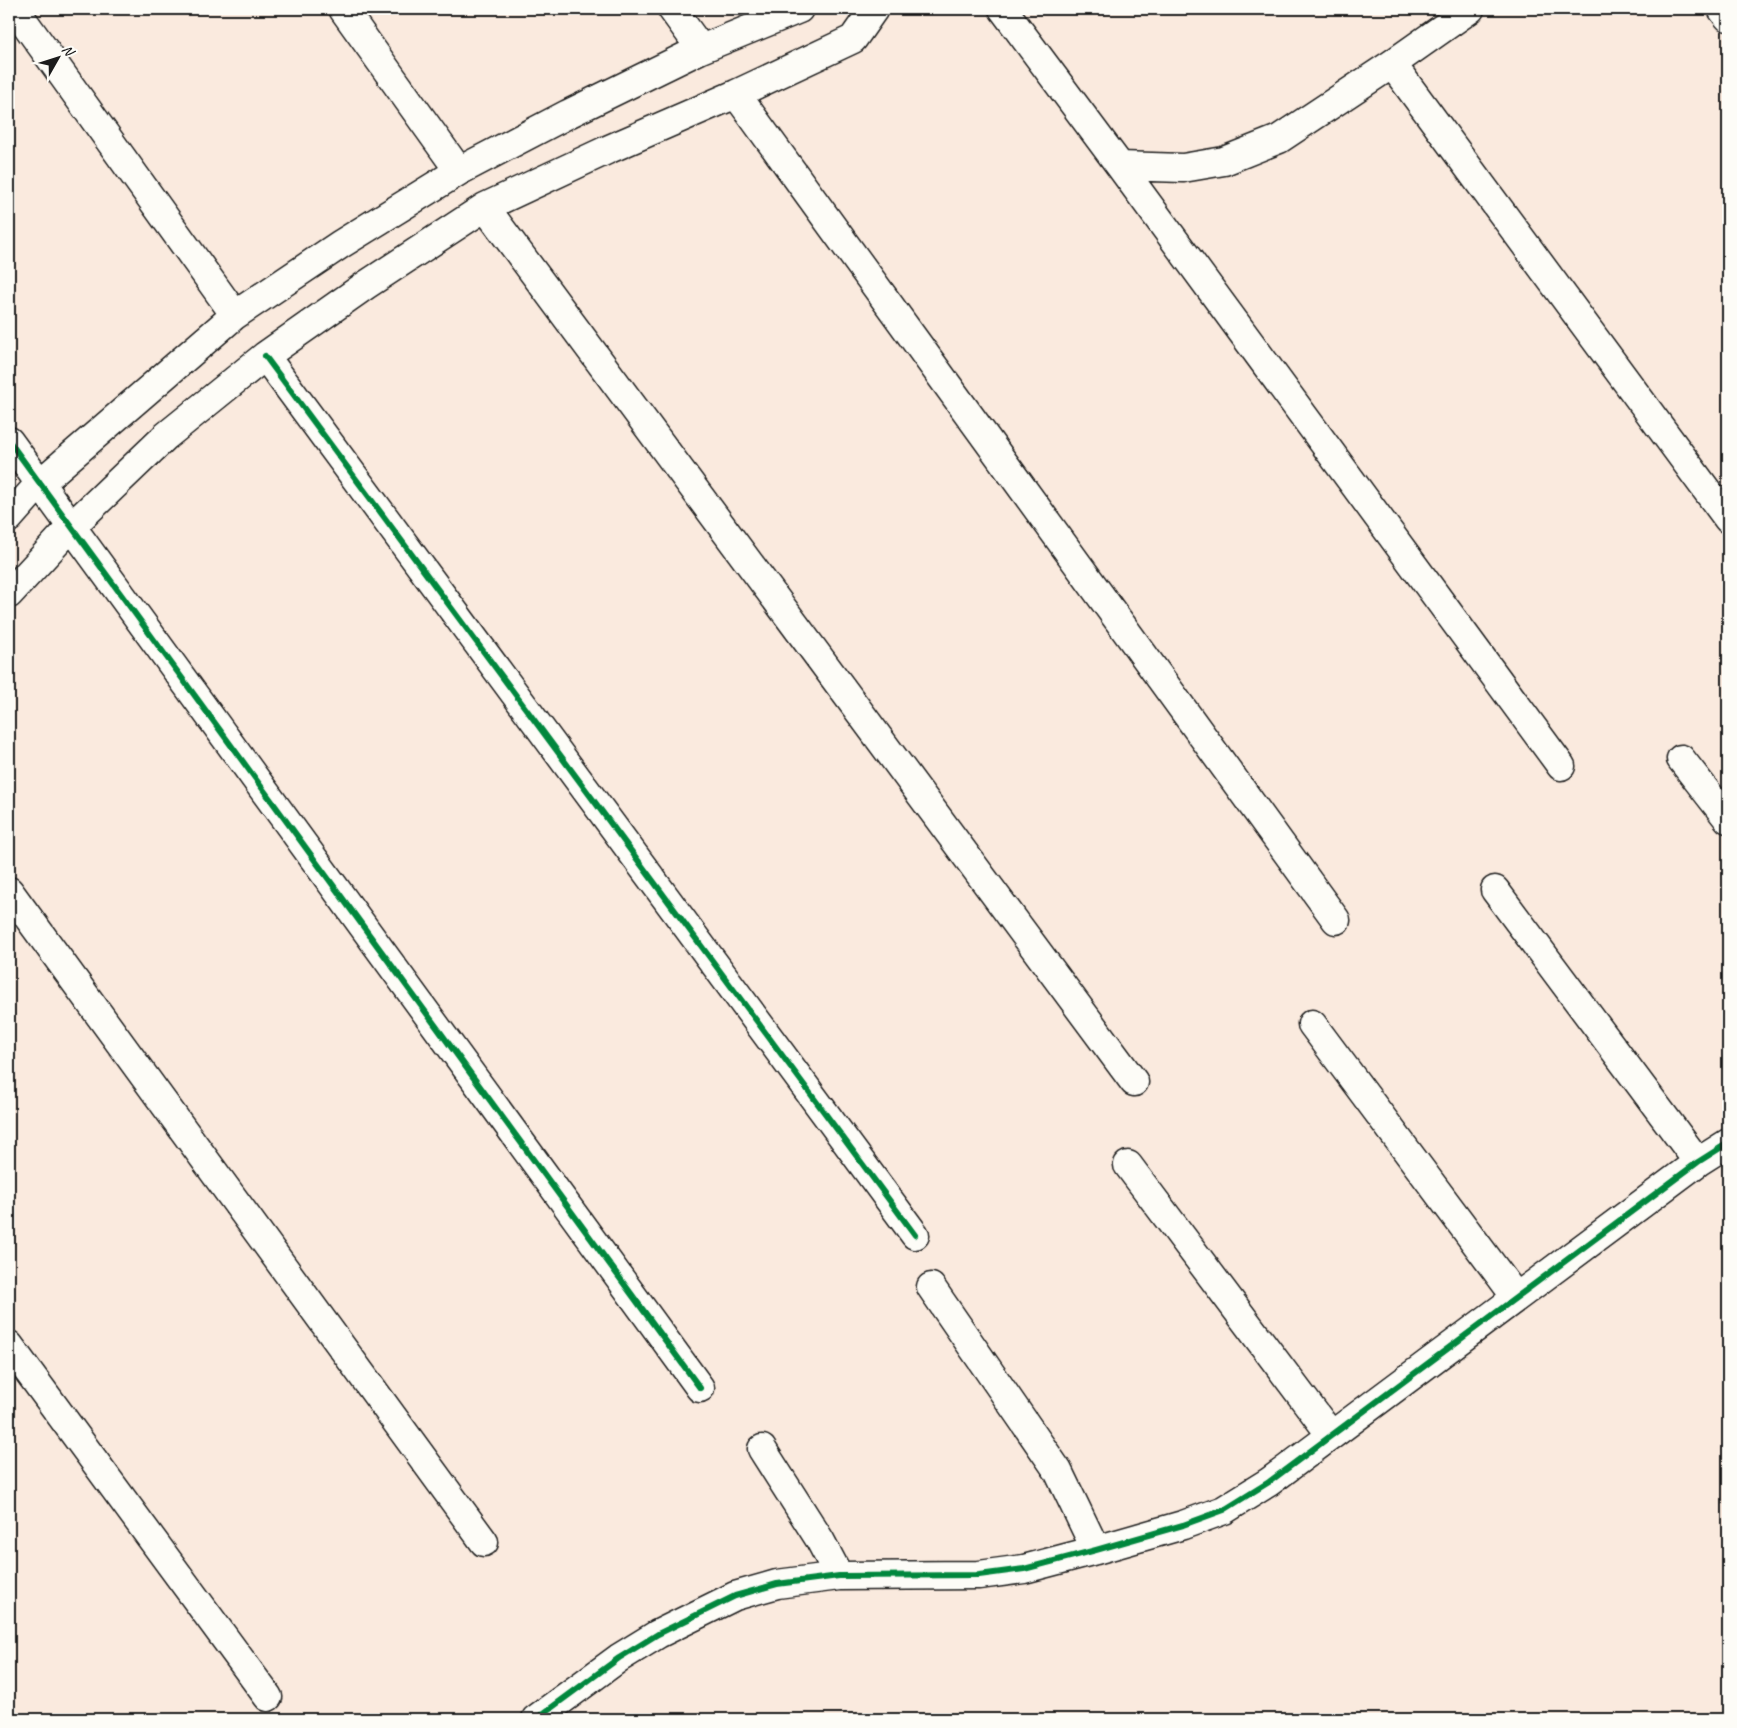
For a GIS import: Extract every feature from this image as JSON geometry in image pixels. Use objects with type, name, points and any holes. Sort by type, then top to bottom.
[{"type":"street","points":[[15,9],[235,315]]},
{"type":"street","points":[[343,9],[459,170]]},
{"type":"street","points":[[672,9],[701,49]]},
{"type":"street","points":[[9,518],[39,484],[235,315],[341,244],[459,170],[568,114],[701,49],[799,9]]},
{"type":"street","points":[[9,594],[71,527],[166,436],[265,356],[366,286],[485,207],[853,39],[874,9]]},
{"type":"street","points":[[1003,9],[1561,766]]},
{"type":"street","points":[[1120,166],[1184,168],[1224,161],[1278,139],[1392,64],[1470,9]]},
{"type":"street","points":[[1722,9],[1728,17]]},
{"type":"street","points":[[1392,64],[1728,519]]},
{"type":"street","points":[[736,94],[1336,920]]},
{"type":"street","points":[[485,207],[1134,1082]]},
{"type":"street","points":[[265,356],[915,1235]]},
{"type":"street","points":[[9,442],[700,1388]]},
{"type":"street","points":[[1681,759],[1728,819]]},
{"type":"street","points":[[1495,890],[1698,1162]]},
{"type":"street","points":[[9,891],[484,1542]]},
{"type":"street","points":[[1312,1024],[1516,1297]]},
{"type":"street","points":[[536,1719],[619,1658],[658,1634],[735,1596],[777,1584],[839,1576],[979,1575],[1024,1569],[1183,1525],[1224,1510],[1269,1482],[1698,1162],[1728,1142]]},
{"type":"street","points":[[1128,1164],[1331,1436]]},
{"type":"street","points":[[931,1287],[1058,1471],[1096,1550]]},
{"type":"street","points":[[9,1345],[268,1697]]},
{"type":"street","points":[[762,1450],[820,1540],[839,1576]]},
{"type":"cycle path","points":[[265,356],[915,1235]]},
{"type":"cycle path","points":[[9,441],[700,1388]]},
{"type":"cycle path","points":[[536,1719],[619,1658],[658,1634],[735,1596],[777,1584],[839,1576],[979,1575],[1024,1569],[1183,1525],[1224,1510],[1269,1482],[1698,1162],[1728,1143]]}]
